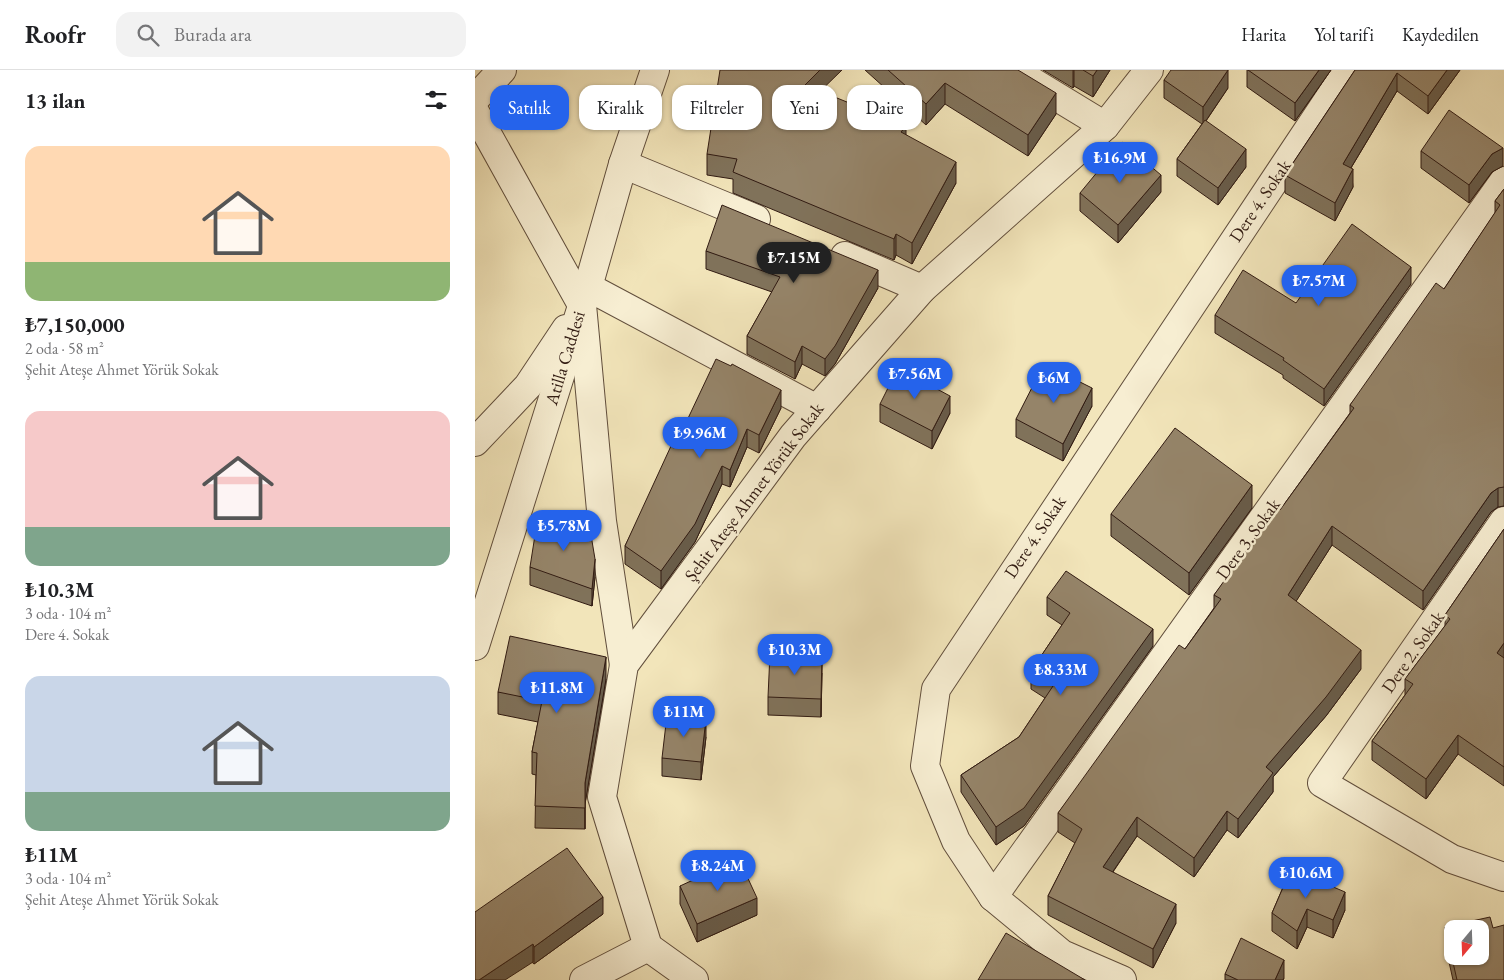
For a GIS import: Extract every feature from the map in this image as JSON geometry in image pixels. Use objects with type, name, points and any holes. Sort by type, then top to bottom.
[{"type":"street","points":[[475,99],[502,70]]},
{"type":"street","name":"Atilla Caddesi","points":[[475,646],[585,296],[623,164],[655,70]]},
{"type":"street","points":[[1013,70],[1105,126]]},
{"type":"street","name":"Şehit Ateşe Ahmet Yörük Sokak","points":[[648,947],[602,797],[624,665],[793,436],[921,289],[1105,126],[1149,70]]},
{"type":"street","name":"Dere 4. Sokak","points":[[1122,980],[1062,954],[993,897],[956,842],[925,766],[936,689],[1347,70]]},
{"type":"street","points":[[475,112],[585,296],[603,521],[624,665]]},
{"type":"street","points":[[623,164],[777,228]]},
{"type":"street","name":"Dere 3. Sokak","points":[[993,897],[1504,182]]},
{"type":"street","points":[[822,247],[921,289]]},
{"type":"street","points":[[585,296],[817,409]]},
{"type":"street","points":[[475,442],[527,386],[585,296]]},
{"type":"street","name":"Dere 2. Sokak","points":[[1504,521],[1322,783],[1452,859],[1504,877]]},
{"type":"street","points":[[583,980],[648,947],[694,980]]},
{"type":"building","points":[[720,70],[820,70],[805,85],[772,85],[772,130],[837,130],[837,98],[847,102],[847,130],[903,130],[901,132],[956,162],[912,243],[896,234],[894,239],[733,172],[737,159],[707,154],[711,130],[762,130],[762,85],[718,85]]},
{"type":"building","points":[[888,70],[1018,70],[1056,93],[1028,135],[945,83],[926,104],[922,100],[922,85],[905,85]]},
{"type":"building","points":[[1083,70],[1097,70],[1093,76]]},
{"type":"building","points":[[1171,70],[1228,70],[1203,107],[1164,80]]},
{"type":"building","points":[[1248,70],[1319,70],[1295,103]]},
{"type":"building","points":[[1355,70],[1447,70],[1428,96],[1397,73],[1343,164],[1353,169],[1335,203],[1285,175]]},
{"type":"building","points":[[1449,110],[1503,148],[1492,154],[1469,185],[1421,151]]},
{"type":"building","points":[[1205,120],[1246,149],[1218,188],[1177,159]]},
{"type":"building","points":[[1122,142],[1161,175],[1118,225],[1080,193]]},
{"type":"building","points":[[1504,189],[1504,487],[1498,488],[1491,493],[1423,591],[1332,526],[1288,595],[1361,650],[1326,697],[1266,767],[1273,773],[1238,819],[1227,811],[1194,858],[1137,817],[1103,867],[1176,904],[1153,949],[1048,896],[1082,829],[1058,813],[1179,645],[1185,649],[1221,599],[1214,595],[1277,507],[1280,510],[1354,408],[1350,405],[1436,283],[1444,289],[1500,205],[1495,201]]},
{"type":"building","points":[[722,205],[878,270],[835,346],[825,359],[802,346],[795,362],[747,336],[780,277],[706,251]]},
{"type":"building","points":[[1352,224],[1411,267],[1324,389],[1283,360],[1284,358],[1215,315],[1243,270],[1296,303]]},
{"type":"building","points":[[716,359],[731,366],[732,364],[781,390],[759,435],[747,429],[730,470],[722,466],[695,524],[661,571],[625,546],[671,446],[674,448]]},
{"type":"building","points":[[1044,364],[1092,388],[1063,444],[1016,419]]},
{"type":"building","points":[[898,368],[950,396],[932,431],[880,404]]},
{"type":"building","points":[[1175,428],[1252,485],[1189,573],[1111,514]]},
{"type":"building","points":[[538,516],[590,529],[595,559],[592,589],[530,567]]},
{"type":"building","points":[[1504,529],[1504,643],[1497,653],[1504,658],[1504,767],[1458,735],[1426,779],[1372,741],[1413,684],[1405,679],[1450,619],[1445,615]]},
{"type":"building","points":[[1066,571],[1153,629],[1024,808],[996,827],[961,775],[1019,737],[1053,686],[1031,671],[1070,613],[1047,597]]},
{"type":"building","points":[[510,636],[606,657],[585,783],[585,808],[535,806],[537,753],[532,752],[542,701],[498,692]]},
{"type":"building","points":[[770,653],[822,655],[821,699],[768,697]]},
{"type":"building","points":[[667,715],[706,719],[701,762],[662,758]]},
{"type":"building","points":[[567,848],[603,897],[534,947],[533,944],[479,980],[475,980],[475,912]]},
{"type":"building","points":[[739,859],[757,898],[697,924],[680,886]]},
{"type":"building","points":[[1291,869],[1345,892],[1333,920],[1307,909],[1297,931],[1272,913]]},
{"type":"building","points":[[1490,917],[1493,928],[1504,925],[1504,980],[1457,980],[1454,965],[1489,965],[1489,920],[1476,920]]},
{"type":"building","points":[[1006,933],[1085,980],[978,980]]},
{"type":"building","points":[[1241,938],[1284,960],[1275,980],[1238,980],[1225,974]]}]
